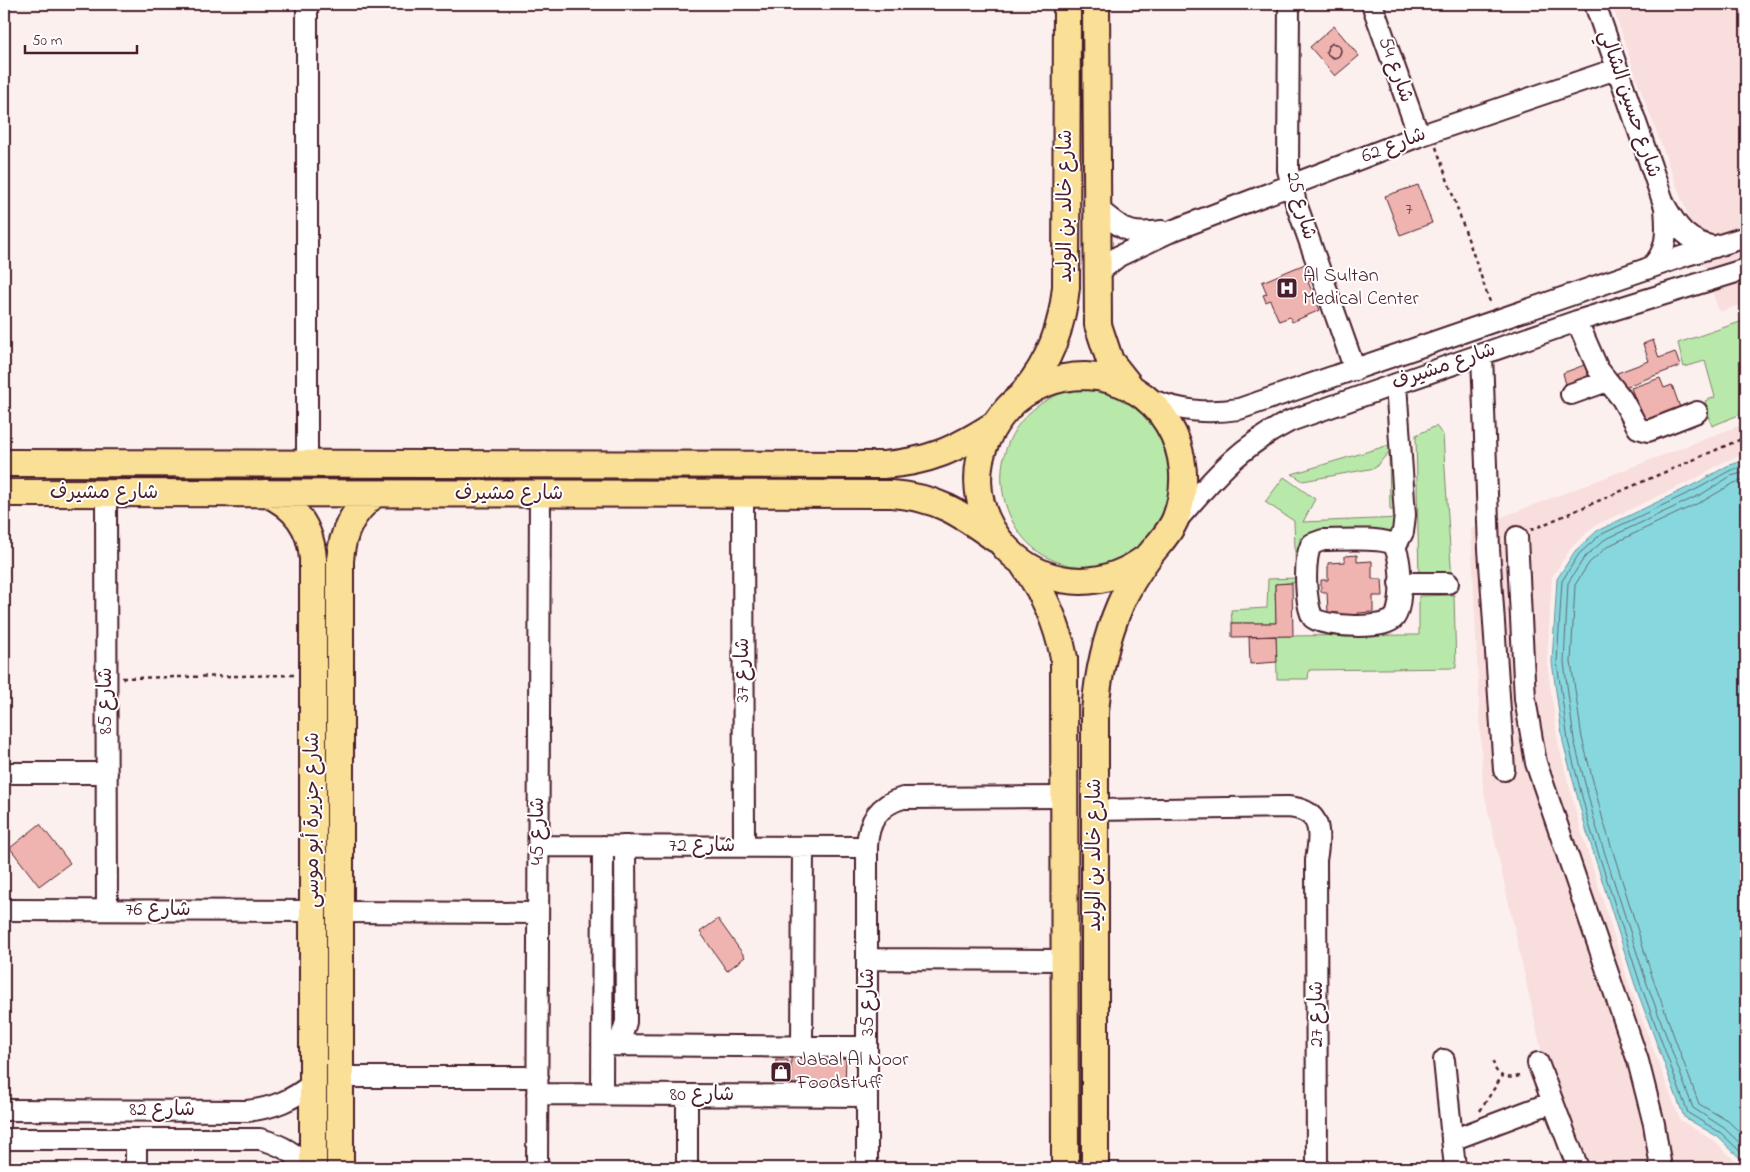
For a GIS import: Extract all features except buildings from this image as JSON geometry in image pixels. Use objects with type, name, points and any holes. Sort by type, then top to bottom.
[{"type":"main road","name":"شارع خالد بن الوليد","points":[[994,425],[1036,378],[1058,335],[1064,311],[1066,287],[1067,4]]},
{"type":"main road","name":"شارع خالد بن الوليد","points":[[1095,1168],[1094,712],[1102,656],[1121,603],[1150,555],[1164,540],[1174,522],[1181,504],[1184,486],[1182,457],[1172,430],[1116,368],[1103,343],[1096,306],[1099,272],[1096,4]]},
{"type":"main road","points":[[1020,397],[1051,381],[1085,376],[1102,378],[1141,394]]},
{"type":"main road","name":"شارع مشيرف","points":[[4,464],[905,464],[948,452],[994,425]]},
{"type":"main road","points":[[994,425],[981,458],[980,494],[991,528],[1001,543],[1022,563],[1050,576],[1080,581],[1118,574],[1138,564],[1150,555]]},
{"type":"main road","points":[[89,464],[97,493]]},
{"type":"main road","name":"شارع مشيرف","points":[[4,493],[911,495],[929,499],[963,515],[1001,543]]},
{"type":"main road","name":"شارع جزيرة أبو موسى","points":[[266,493],[291,507],[300,518],[312,544],[313,1168]]},
{"type":"main road","name":"شارع جزيرة أبو موسى","points":[[340,1168],[341,545],[353,516],[363,503],[375,494]]},
{"type":"main road","name":"شارع خالد بن الوليد","points":[[1022,563],[1050,608],[1059,632],[1064,658],[1066,797],[1065,1168]]},
{"type":"main road","points":[[313,701],[340,701]]},
{"type":"street","points":[[307,4],[307,464]]},
{"type":"street","name":"شارع 25","points":[[1290,4],[1288,164],[1291,186],[1355,370]]},
{"type":"street","name":"شارع 54","points":[[1372,4],[1425,134]]},
{"type":"street","name":"شارع حسين الشالي","points":[[1594,4],[1664,204],[1676,226],[1684,234],[1693,241],[1714,247]]},
{"type":"street","name":"شارع 62","points":[[1099,272],[1119,256],[1174,230],[1425,134],[1616,69]]},
{"type":"street","points":[[1664,204],[1684,256],[1685,267],[1682,276],[1670,291]]},
{"type":"street","name":"شارع حسين الشالي","points":[[1651,267],[1658,260],[1666,239],[1664,204]]},
{"type":"street","name":"شارع 62","points":[[1098,209],[1128,232],[1141,234],[1174,230]]},
{"type":"street","name":"شارع مشيرف","points":[[1141,394],[1170,407],[1193,412],[1231,410],[1355,370],[1651,267],[1746,237]]},
{"type":"street","name":"شارع مشيرف","points":[[1174,522],[1222,468],[1266,434],[1290,422],[1577,321],[1746,269]]},
{"type":"street","points":[[1577,321],[1598,369],[1622,398],[1634,424],[1642,431],[1653,430],[1697,412]]},
{"type":"street","points":[[1482,354],[1488,549],[1504,770]]},
{"type":"street","points":[[1571,394],[1607,381]]},
{"type":"street","points":[[1395,547],[1405,524],[1396,384]]},
{"type":"street","name":"شارع 85","points":[[97,493],[106,679],[107,909]]},
{"type":"street","name":"شارع 45","points":[[537,1168],[540,494]]},
{"type":"street","name":"شارع 37","points":[[743,494],[744,846]]},
{"type":"street","points":[[1517,537],[1525,699],[1536,763],[1638,1061],[1654,1124],[1660,1168]]},
{"type":"street","points":[[1323,540],[1382,542],[1395,547],[1400,556],[1398,613],[1388,623],[1327,624],[1313,618],[1309,611],[1307,554],[1312,544],[1323,540]]},
{"type":"street","points":[[1400,582],[1448,583]]},
{"type":"street","points":[[4,773],[107,773]]},
{"type":"street","points":[[867,841],[864,821],[866,812],[871,803],[878,797],[888,794],[912,797],[1066,797]]},
{"type":"street","name":"شارع 27","points":[[1095,810],[1300,808],[1309,813],[1316,822],[1319,833],[1316,860],[1317,1168]]},
{"type":"street","name":"شارع 72","points":[[538,846],[803,846],[867,841]]},
{"type":"street","name":"شارع 35","points":[[867,841],[867,1168]]},
{"type":"street","points":[[602,1094],[611,1045],[603,846]]},
{"type":"street","points":[[611,1045],[626,1022],[625,846]]},
{"type":"street","points":[[802,1047],[803,846]]},
{"type":"street","name":"شارع 76","points":[[4,910],[313,911]]},
{"type":"street","points":[[340,912],[537,913]]},
{"type":"street","points":[[868,959],[1065,960]]},
{"type":"street","points":[[611,1045],[868,1048]]},
{"type":"street","points":[[1444,1060],[1458,1137],[1455,1168]]},
{"type":"street","points":[[1538,1063],[1578,1168]]},
{"type":"street","name":"شارع 80","points":[[340,1077],[537,1085],[602,1094],[867,1096]]},
{"type":"street","name":"شارع 82","points":[[4,1110],[247,1111],[275,1106],[289,1100],[313,1084]]},
{"type":"street","points":[[686,1095],[687,1168]]},
{"type":"street","points":[[1458,1137],[1554,1102]]},
{"type":"street","points":[[211,1139],[220,1135],[224,1126],[222,1116],[213,1111]]},
{"type":"street","name":"شارع 82","points":[[4,1139],[260,1140],[273,1143],[296,1156],[307,1168]]},
{"type":"street","points":[[136,1139],[136,1168]]},
{"type":"path","points":[[1425,134],[1496,321]]},
{"type":"path","points":[[1517,537],[1746,437]]},
{"type":"path","points":[[106,679],[313,675]]},
{"type":"path","points":[[1493,1061],[1494,1067],[1502,1076],[1511,1079],[1519,1076]]},
{"type":"path","points":[[1458,1137],[1502,1076]]},
{"type":"shaded area","points":[[1612,4],[1746,4],[1746,303],[1719,312],[1685,208],[1638,83]]},
{"type":"shaded area","points":[[1746,423],[1746,454],[1725,461],[1695,479],[1594,526],[1571,548],[1552,577],[1547,663],[1558,743],[1580,827],[1630,987],[1680,1120],[1714,1141],[1743,1168],[1585,1168],[1543,1058],[1483,788],[1471,529]]},
{"type":"green space","points":[[1746,320],[1746,412],[1712,426],[1705,401],[1715,397],[1705,361],[1684,367],[1678,343]]},
{"type":"green space","points":[[1079,388],[1094,388],[1137,400],[1180,463],[1156,539],[1133,555],[1106,564],[1068,565],[1038,551],[1016,527],[1004,496],[1003,463],[1014,431],[1039,405]]},
{"type":"green space","points":[[1436,426],[1443,435],[1452,582],[1419,579],[1416,435]]},
{"type":"green space","points":[[1396,443],[1399,510],[1390,510],[1389,452],[1375,468],[1303,481],[1292,474]]},
{"type":"green space","points":[[1284,477],[1315,499],[1303,522],[1400,518],[1399,536],[1300,538],[1301,582],[1275,584],[1276,623],[1232,623],[1231,610],[1267,608],[1268,579],[1296,578],[1294,521],[1265,502]]},
{"type":"green space","points":[[1454,595],[1456,668],[1309,670],[1308,679],[1277,679],[1276,636],[1419,635],[1419,596]]},
{"type":"water","points":[[1746,460],[1746,1164],[1718,1137],[1684,1117],[1635,985],[1585,826],[1563,742],[1552,662],[1557,579],[1575,551],[1597,531],[1697,483],[1727,466]]},
{"type":"place","name":"Al Sultan Medical Center","points":[[1287,288]]},
{"type":"place","name":"Jabal Al Noor Foodstuff","points":[[781,1072]]}]
